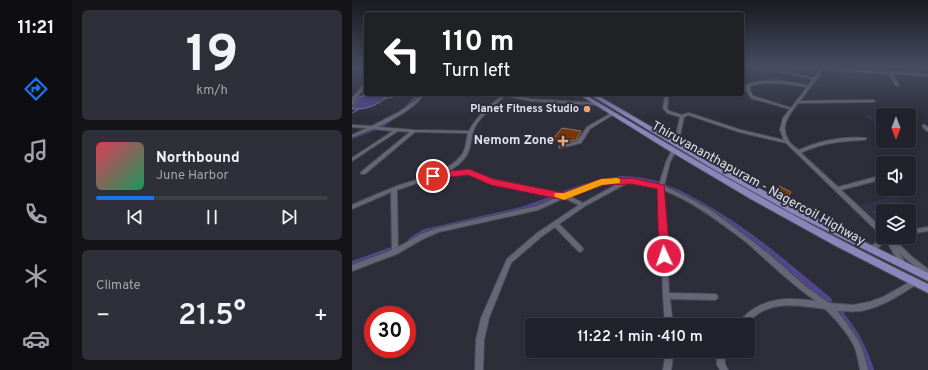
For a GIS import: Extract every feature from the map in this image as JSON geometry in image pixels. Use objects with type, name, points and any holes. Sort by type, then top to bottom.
[{"type":"main road","name":"Thiruvananthapuram - Nagercoil Highway","points":[[584,96],[600,103],[791,219],[928,288]]},
{"type":"main road","name":"Thiruvananthapuram - Nagercoil Highway","points":[[593,96],[612,114],[796,212],[928,277]]},
{"type":"main road","points":[[903,276],[904,265]]},
{"type":"street","points":[[751,84],[748,85],[748,90],[752,97],[792,109]]},
{"type":"street","points":[[796,84],[809,87]]},
{"type":"street","points":[[787,142],[782,130],[785,118],[811,84]]},
{"type":"street","points":[[352,104],[354,97],[364,86]]},
{"type":"street","points":[[352,136],[374,128],[402,111],[420,96]]},
{"type":"street","points":[[352,207],[394,189],[446,171],[459,161],[468,147],[470,132],[487,110],[505,96],[531,100],[600,103]]},
{"type":"street","points":[[667,96],[665,108],[682,116],[688,114],[740,131],[787,142],[876,225]]},
{"type":"street","points":[[798,102],[873,101]]},
{"type":"street","points":[[561,147],[578,142],[588,128],[612,114]]},
{"type":"street","points":[[668,318],[661,187],[668,162],[675,148],[682,116]]},
{"type":"street","points":[[352,126],[414,131],[470,132]]},
{"type":"street","points":[[352,160],[397,130]]},
{"type":"street","points":[[363,173],[414,131]]},
{"type":"street","points":[[799,152],[809,146],[839,140],[864,139]]},
{"type":"street","points":[[436,174],[469,172],[491,181],[564,196],[583,205]]},
{"type":"street","points":[[838,189],[876,179]]},
{"type":"street","points":[[479,370],[480,340],[485,318],[509,261],[539,235],[583,205],[628,181]]},
{"type":"street","points":[[352,268],[396,252],[423,236],[438,230],[538,208],[601,182],[641,182],[661,187],[697,205],[826,305],[856,342],[864,370]]},
{"type":"street","points":[[394,189],[396,252]]},
{"type":"street","points":[[555,224],[580,249]]},
{"type":"street","points":[[916,231],[928,229]]},
{"type":"street","points":[[871,250],[878,244]]},
{"type":"street","points":[[891,244],[904,265]]},
{"type":"street","points":[[894,244],[928,273]]},
{"type":"street","points":[[748,318],[757,309],[779,302],[853,308],[874,304],[915,282]]},
{"type":"street","points":[[666,296],[715,297]]},
{"type":"street","points":[[667,370],[669,358]]},
{"type":"street","points":[[720,358],[721,365],[724,370]]},
{"type":"shaded area","points":[[388,96],[381,102],[372,106],[363,109],[352,109],[359,97]]},
{"type":"shaded area","points":[[865,115],[876,115],[876,126]]},
{"type":"shaded area","points":[[892,196],[896,196],[905,204],[876,204],[876,220],[860,205]]},
{"type":"building","points":[[562,128],[581,131],[576,140],[571,141],[553,139]]},
{"type":"building","points":[[779,186],[791,192],[787,198],[775,192]]},
{"type":"waterway","points":[[384,99],[397,96]]},
{"type":"waterway","points":[[406,109],[415,97],[414,96]]},
{"type":"waterway","points":[[352,113],[359,109]]},
{"type":"waterway","points":[[381,126],[392,119]]},
{"type":"waterway","points":[[352,138],[374,130]]},
{"type":"waterway","points":[[562,194],[597,182],[622,178],[634,178],[658,183]]},
{"type":"waterway","points":[[666,187],[710,209],[752,237],[828,301]]},
{"type":"waterway","points":[[411,240],[424,232],[522,209],[552,198]]},
{"type":"waterway","points":[[352,264],[391,250]]},
{"type":"waterway","points":[[835,308],[856,337],[864,352],[870,370]]},
{"type":"slow traffic","points":[[559,195],[564,196],[601,182],[617,181]]},
{"type":"place","name":"Planet Fitness Studio","points":[[587,109]]},
{"type":"place","name":"Nemom Zone","points":[[563,141]]},
{"type":"route","points":[[433,176],[436,174],[469,172],[491,181],[564,196],[601,182],[632,181],[661,187],[664,256]]}]
